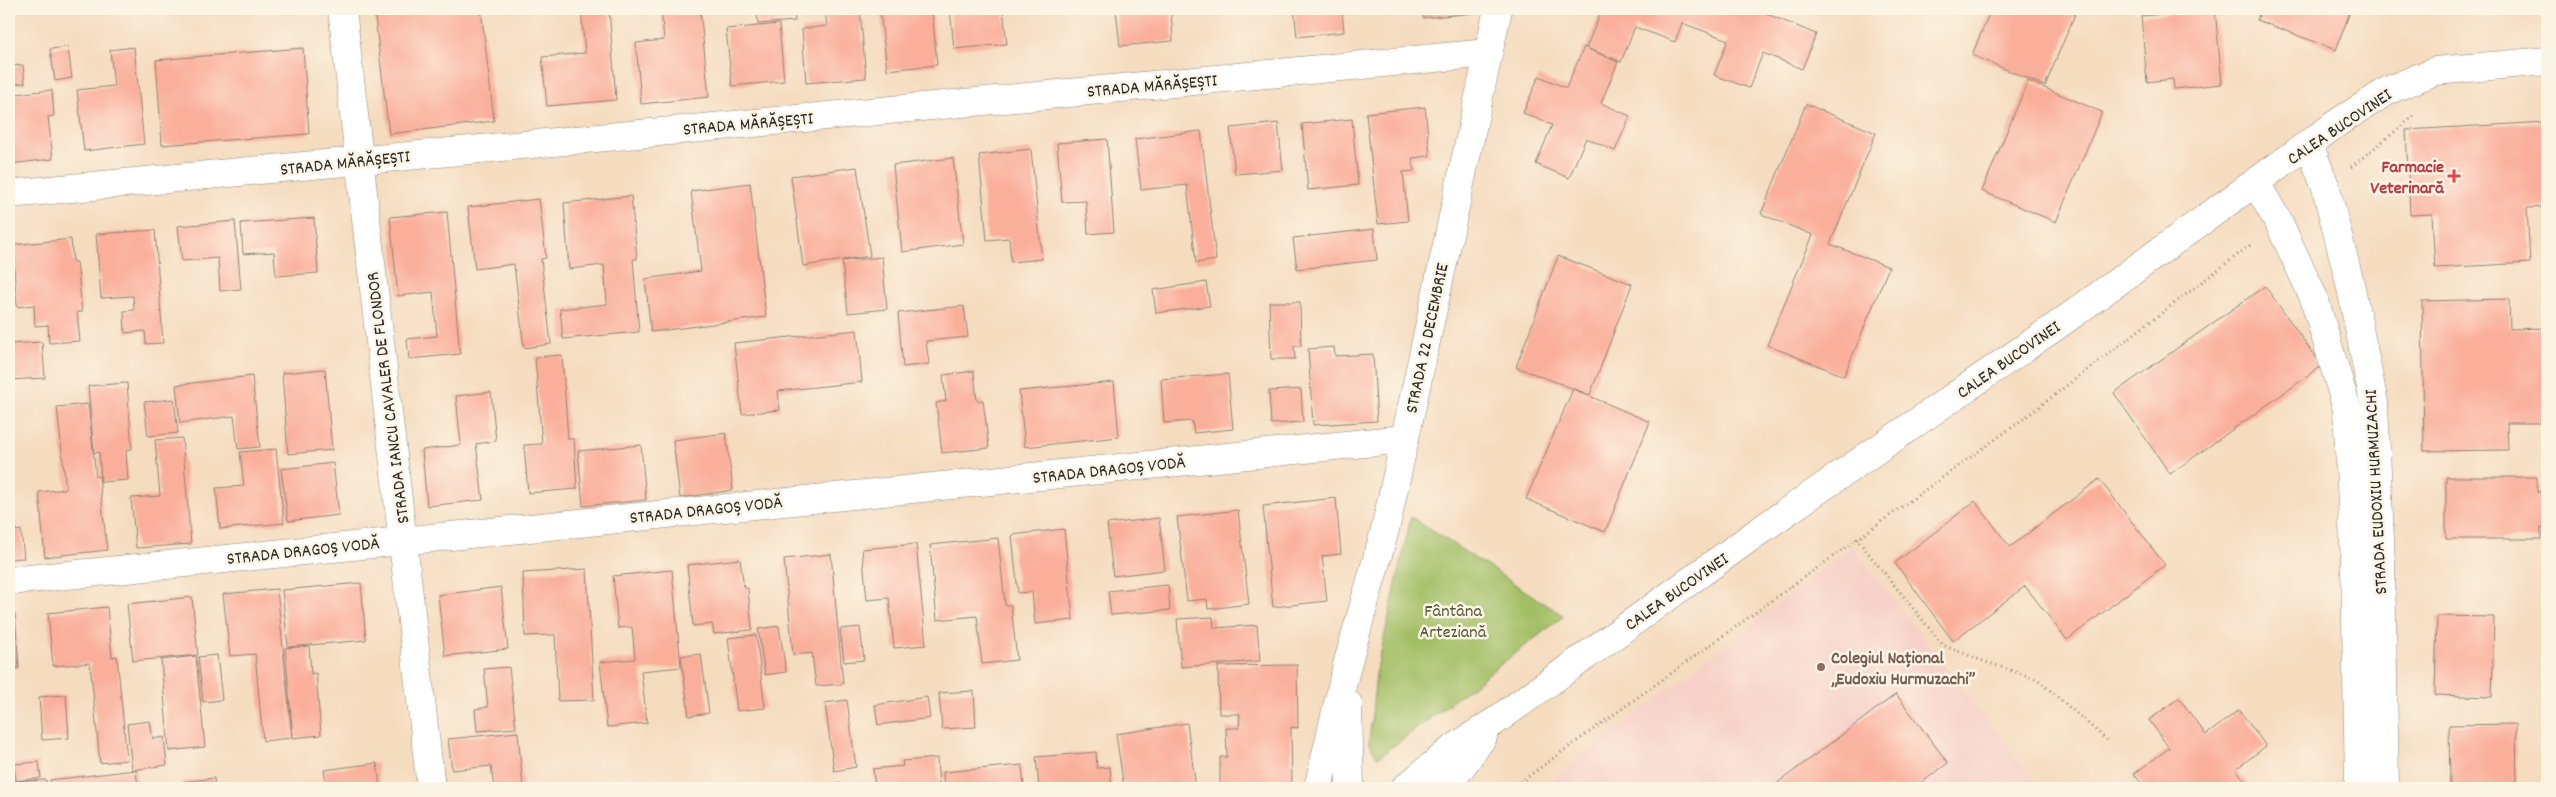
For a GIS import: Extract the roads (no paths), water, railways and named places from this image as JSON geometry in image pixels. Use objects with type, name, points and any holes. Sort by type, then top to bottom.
[{"type":"street","name":"STRADA IANCU CAVALER DE FLONDOR","points":[[342,9],[431,788]]},
{"type":"street","name":"STRADA 22 DECEMBRIE","points":[[1318,788],[1347,664],[1385,530],[1498,9]]},
{"type":"street","name":"STRADA MĂRĂȘEȘTI","points":[[9,194],[1488,53]]},
{"type":"street","name":"CALEA BUCOVINEI","points":[[1405,788],[1451,750],[1494,722],[1754,534],[2054,327],[2340,121],[2389,90],[2435,71],[2547,61]]},
{"type":"street","name":"STRADA EUDOXIU HURMUZACHI","points":[[2309,144],[2326,188],[2350,283],[2374,403],[2381,563],[2385,788]]},
{"type":"street","name":"STRADA EUDOXIU HURMUZACHI","points":[[2256,183],[2280,223],[2314,298],[2348,409],[2356,564],[2359,788]]},
{"type":"street","name":"STRADA DRAGOȘ VODĂ","points":[[9,581],[1404,439]]},
{"type":"street","name":"STRADA 22 DECEMBRIE","points":[[1347,664],[1350,788]]},
{"type":"street","name":"CALEA BUCOVINEI","points":[[1446,788],[1494,722]]},
{"type":"place","name":"Farmacie Veterinară","points":[[2454,176]]},
{"type":"place","name":"Colegiul Național „Eudoxiu Hurmuzachi”","points":[[1821,667]]},
{"type":"park label","name":"Fântâna Arteziană","points":[[1453,620]]}]
